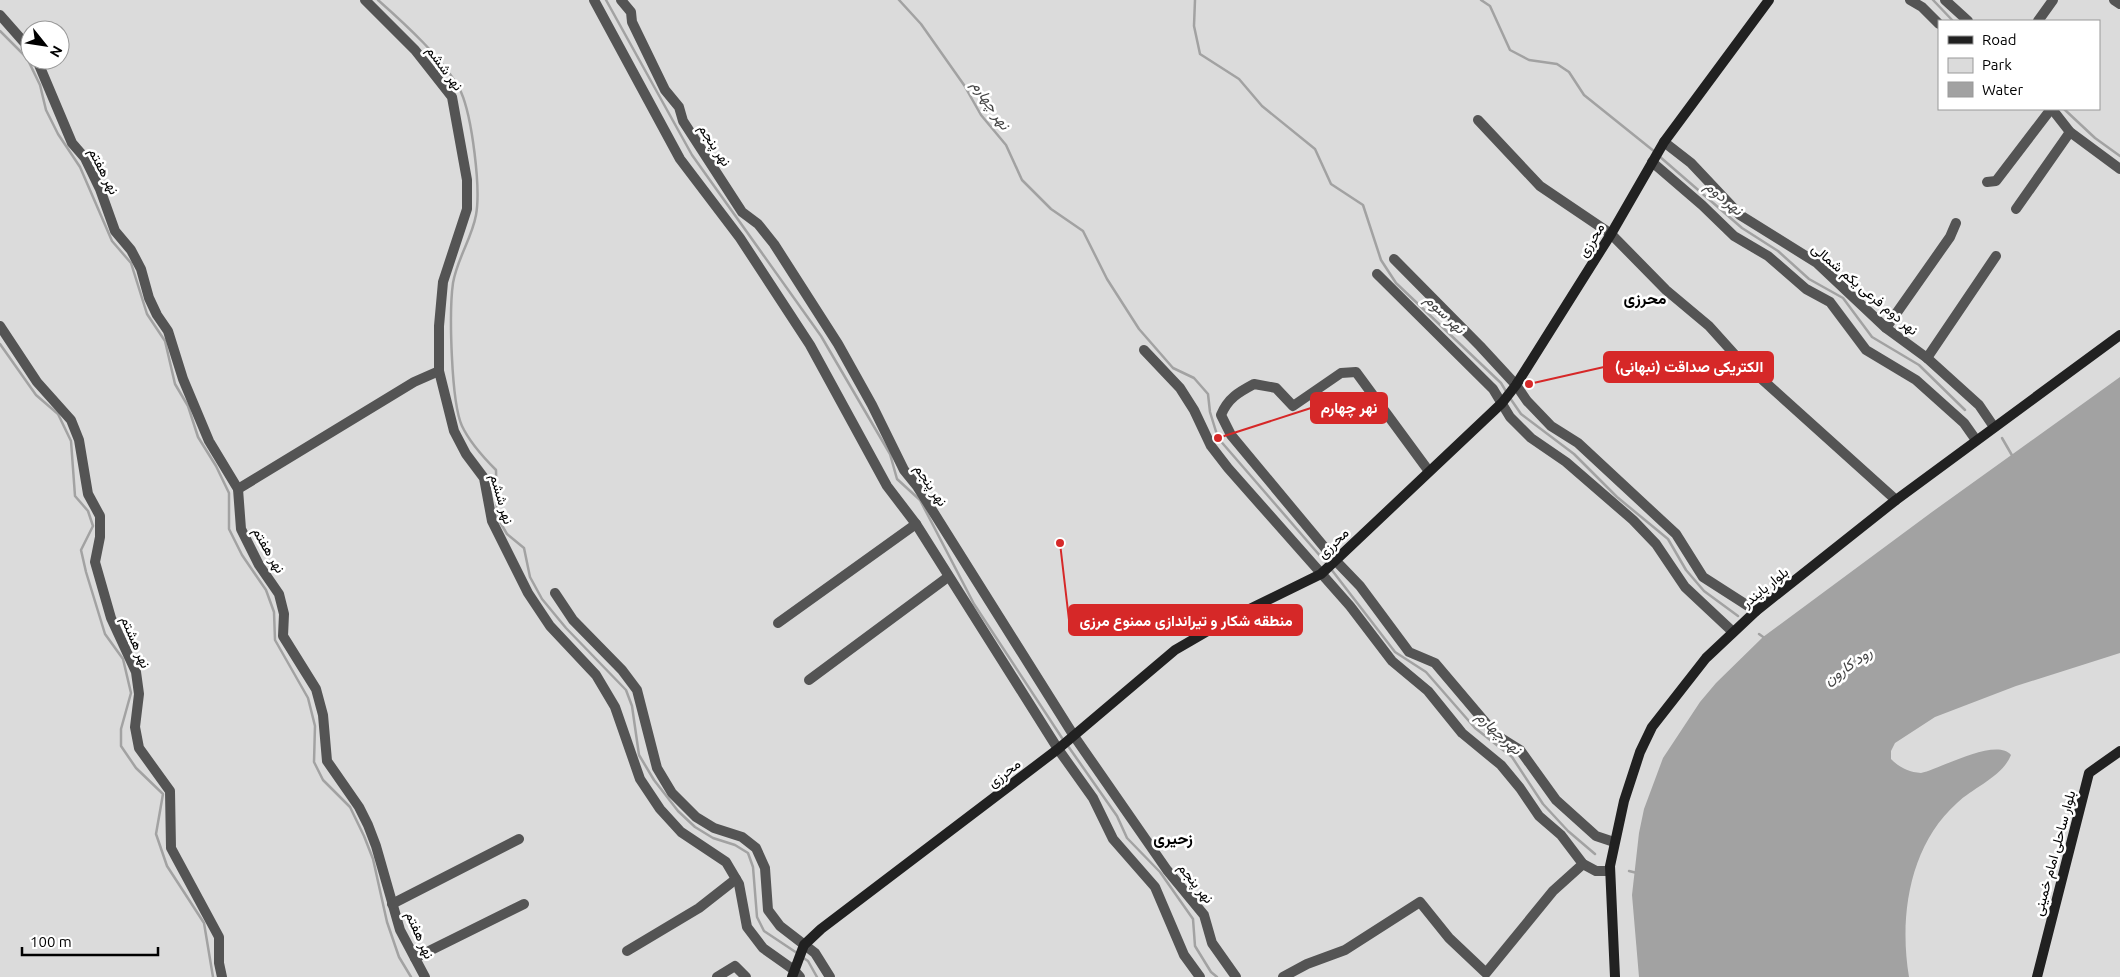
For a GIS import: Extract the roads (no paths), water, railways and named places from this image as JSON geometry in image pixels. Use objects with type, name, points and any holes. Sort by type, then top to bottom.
[{"type":"street","name":"نهر ششم","points":[[365,0],[415,50],[452,96],[467,180],[468,209],[443,282],[439,326],[439,371],[454,431],[466,454],[484,478],[492,521],[528,593],[550,626],[596,675],[615,707],[640,778],[660,809],[681,832],[726,862],[736,879],[747,928],[763,948],[796,972]]},
{"type":"street","points":[[594,0],[680,159],[740,238],[810,345],[887,486],[916,524],[948,578],[1059,748],[1094,798],[1113,839],[1155,887],[1184,955],[1200,977]]},
{"type":"street","name":"نهر پنجم","points":[[621,0],[631,12],[632,22],[665,90],[679,107],[682,121],[742,212],[758,224],[774,244],[838,344],[872,405],[904,470],[917,486],[1071,738],[1167,870],[1204,915],[1212,943],[1236,977]]},
{"type":"street","name":"محرزی","points":[[796,972],[803,948],[821,929],[1059,748],[1175,650],[1225,621],[1328,567],[1509,394],[1611,234],[1662,145],[1769,0]]},
{"type":"street","points":[[1910,0],[1922,7],[1938,23]]},
{"type":"street","points":[[2039,20],[2053,0]]},
{"type":"street","points":[[2114,0],[2120,4]]},
{"type":"street","points":[[1950,2],[1967,20]]},
{"type":"street","points":[[0,15],[20,38]]},
{"type":"street","name":"نهر هفتم","points":[[41,70],[72,142],[85,158],[100,189],[115,231],[131,250],[141,269],[149,298],[157,315],[168,331],[183,379],[209,441],[238,489],[241,529],[260,565],[279,594],[284,614],[284,636],[316,689],[323,715],[327,761],[362,813],[376,846],[400,930],[424,977]]},
{"type":"street","points":[[1987,182],[1996,181],[2051,110]]},
{"type":"street","points":[[2053,110],[2070,132],[2120,169]]},
{"type":"street","points":[[1478,120],[1540,186],[1611,234],[1666,290],[1709,326],[1736,356],[1896,500]]},
{"type":"street","points":[[2016,209],[2070,132]]},
{"type":"street","name":"نهر دوم فرعی یکم شمالی","points":[[1662,145],[1691,163],[1740,214],[1817,263],[1886,328],[1927,358],[1979,405],[1994,427]]},
{"type":"street","points":[[1653,160],[1734,236],[1768,256],[1806,289],[1830,302],[1866,350],[1916,380],[1964,423],[1976,440]]},
{"type":"street","points":[[1886,328],[1950,237],[1956,223]]},
{"type":"street","points":[[1927,358],[1996,256]]},
{"type":"street","points":[[1394,259],[1480,346],[1509,394],[1510,417],[1531,438],[1566,462],[1633,520],[1656,544],[1685,587],[1733,632]]},
{"type":"street","points":[[1377,274],[1486,382],[1527,402],[1551,426],[1578,443],[1676,534],[1703,577],[1756,611]]},
{"type":"street","name":"نهر هشتم","points":[[0,326],[37,382],[71,420],[79,440],[88,494],[100,516],[100,537],[95,562],[111,618],[136,672],[139,694],[135,727],[139,748],[170,791],[170,848],[219,937],[219,963],[222,977]]},
{"type":"street","name":"بلوار بایندر","points":[[1615,977],[1610,871],[1614,842],[1640,752],[1652,727],[1706,658],[1756,611],[1896,500],[2120,335]]},
{"type":"street","points":[[1144,350],[1180,388],[1194,410],[1211,446],[1228,468],[1328,567],[1360,586],[1409,652],[1436,663],[1496,735],[1520,750],[1556,800],[1596,836],[1614,842]]},
{"type":"street","points":[[238,489],[414,382],[439,371]]},
{"type":"street","points":[[1428,470],[1356,372],[1341,373],[1293,406],[1276,388],[1254,384],[1233,396],[1225,404],[1221,414],[1230,435],[1328,567],[1350,606],[1392,662],[1428,691],[1462,733],[1500,766],[1520,788],[1539,816],[1561,835],[1583,864],[1596,871],[1610,871]]},
{"type":"street","points":[[778,623],[916,524]]},
{"type":"street","points":[[809,680],[948,578]]},
{"type":"street","points":[[555,593],[573,620],[622,670],[637,690],[657,768],[672,793],[696,818],[714,828],[742,837],[756,848],[765,868],[768,910],[780,926],[803,948],[814,952],[830,977]]},
{"type":"street","name":"بلوار ساحلی امام خمینی","points":[[2037,977],[2089,773],[2120,751]]},
{"type":"street","points":[[392,904],[519,839]]},
{"type":"street","points":[[1283,977],[1307,964],[1345,950],[1420,902],[1449,938],[1484,975],[1553,890],[1583,864]]},
{"type":"street","points":[[627,952],[698,908],[736,879]]},
{"type":"street","points":[[415,958],[524,904]]},
{"type":"street","points":[[717,977],[735,966],[746,977]]},
{"type":"water","name":"رود کارون","points":[[2120,377],[2120,653],[2016,686],[1935,717],[1895,743],[1891,751],[1891,759],[1898,765],[1909,771],[1921,773],[1981,752],[2004,750],[2011,755],[2001,770],[1964,797],[1941,820],[1928,840],[1918,861],[1907,907],[1906,954],[1909,977],[1639,977],[1632,895],[1639,833],[1644,809],[1663,758],[1700,702],[1716,683],[1763,637],[1932,512]]},
{"type":"waterway","points":[[378,0],[435,55],[461,92],[469,118],[476,171],[477,203],[474,224],[453,283],[451,334],[453,378],[458,414],[462,426],[473,444],[496,470],[497,517],[507,534],[524,548],[530,577],[542,599],[566,628],[626,690],[632,706],[639,755],[654,780],[678,811],[695,827],[713,838],[735,845],[748,853],[753,867],[757,917],[764,931],[797,953]]},
{"type":"waterway","points":[[606,0],[692,155],[821,336],[890,454],[897,479],[920,500],[974,604],[1064,741]]},
{"type":"waterway","name":"نهر چهارم","points":[[899,0],[921,24],[964,85],[981,115],[1006,145],[1022,180],[1051,209],[1083,231],[1107,279],[1139,329],[1173,368],[1194,378],[1208,394],[1210,412],[1218,438],[1328,565]]},
{"type":"waterway","name":"نهر سوم","points":[[1195,0],[1194,26],[1200,54],[1239,79],[1262,106],[1315,149],[1331,184],[1363,205],[1381,260],[1396,283],[1501,383],[1507,393]]},
{"type":"waterway","name":"نهر دوم","points":[[1481,0],[1490,6],[1510,50],[1529,60],[1557,64],[1569,72],[1584,95],[1655,152]]},
{"type":"waterway","points":[[1933,0],[1952,20]]},
{"type":"waterway","points":[[0,31],[27,58],[40,85],[46,110],[58,134],[80,167],[112,241],[131,263],[147,314],[165,341],[175,384],[188,406],[198,437],[216,466],[229,493],[229,529],[242,555],[266,590],[274,612],[275,640],[308,698],[315,726],[314,762],[323,780],[350,807],[364,836],[373,859],[387,922],[399,957],[411,977]]},
{"type":"waterway","points":[[2065,110],[2095,138],[2120,156]]},
{"type":"waterway","name":"نهر دوم","points":[[1659,156],[1742,228],[1778,251],[1809,279],[1843,298],[1872,337],[1919,365],[1965,410]]},
{"type":"waterway","points":[[0,344],[36,395],[58,414],[71,441],[75,496],[88,511],[93,526],[81,550],[86,572],[105,634],[123,659],[131,693],[121,729],[121,746],[136,768],[163,794],[156,834],[167,866],[204,923],[213,977]]},
{"type":"waterway","name":"نهر سوم","points":[[1510,398],[1521,414],[1574,454],[1617,497],[1668,539],[1686,570],[1704,591],[1738,616]]},
{"type":"waterway","points":[[2002,438],[2013,457]]},
{"type":"waterway","name":"نهر چهارم","points":[[1331,569],[1395,652],[1426,672],[1475,728],[1512,757],[1543,804],[1568,831],[1595,854]]},
{"type":"waterway","points":[[1759,634],[1766,639]]},
{"type":"waterway","points":[[1068,746],[1117,816],[1127,838],[1160,872],[1193,919],[1195,946],[1211,972],[1217,977]]},
{"type":"waterway","points":[[1629,871],[1637,873]]},
{"type":"waterway","points":[[802,957],[808,961],[817,977]]},
{"type":"place","name":"الکتریکی صداقت (نبهانی)","points":[[1529,384]]},
{"type":"place","name":"نهر چهارم","points":[[1218,438]]},
{"type":"place","name":"منطقه شکار و تیراندازی ممنوع مرزی","points":[[1060,543]]},
{"type":"district","name":"محرزی","points":[[1645,298]]},
{"type":"district","name":"زحیری","points":[[1173,838]]}]
